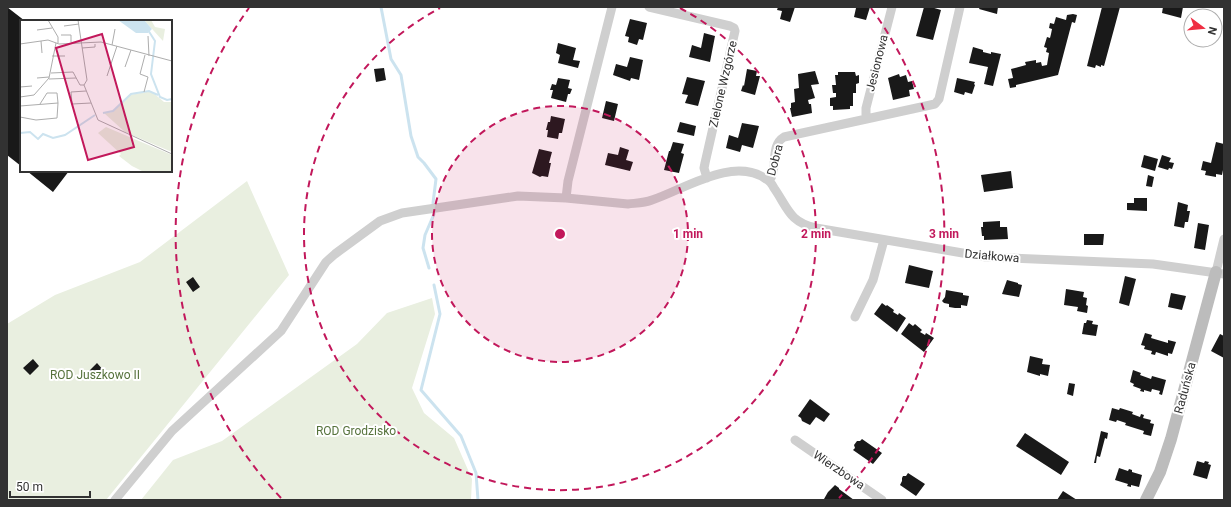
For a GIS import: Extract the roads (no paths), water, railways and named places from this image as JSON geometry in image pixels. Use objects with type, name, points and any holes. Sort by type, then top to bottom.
[{"type":"street","points":[[566,198],[568,181],[612,7]]},
{"type":"street","name":"Zielone Wzgórze","points":[[649,7],[734,28],[735,31],[704,168],[707,178]]},
{"type":"street","name":"Jesionowa","points":[[866,119],[866,108],[892,7]]},
{"type":"street","name":"Dobra","points":[[115,500],[172,431],[281,331],[326,262],[380,220],[402,213],[518,196],[566,198],[628,204],[637,203],[651,200],[729,171],[742,170],[755,173],[769,181],[774,172],[776,148],[780,140],[784,137],[928,107],[935,104],[937,102],[960,7]]},
{"type":"street","name":"Działkowa","points":[[769,181],[787,211],[793,218],[800,223],[816,228],[986,257],[1153,264],[1220,273]]},
{"type":"street","points":[[1220,273],[1224,239]]},
{"type":"street","points":[[855,317],[873,280],[884,240]]},
{"type":"street","name":"Raduńska","points":[[1146,500],[1160,472],[1171,439],[1220,273]]},
{"type":"street","name":"Wierzbowa","points":[[795,440],[882,500]]},
{"type":"waterway","points":[[381,7],[391,59],[401,75],[411,136],[418,157],[436,179],[433,203]]},
{"type":"waterway","points":[[429,268],[423,248],[425,235],[434,214]]},
{"type":"waterway","points":[[434,285],[440,314],[421,390],[461,436],[476,473],[478,500]]},
{"type":"park label","name":"ROD Juszkowo II","points":[[95,375]]},
{"type":"park label","name":"ROD Grodzisko","points":[[356,431]]}]
